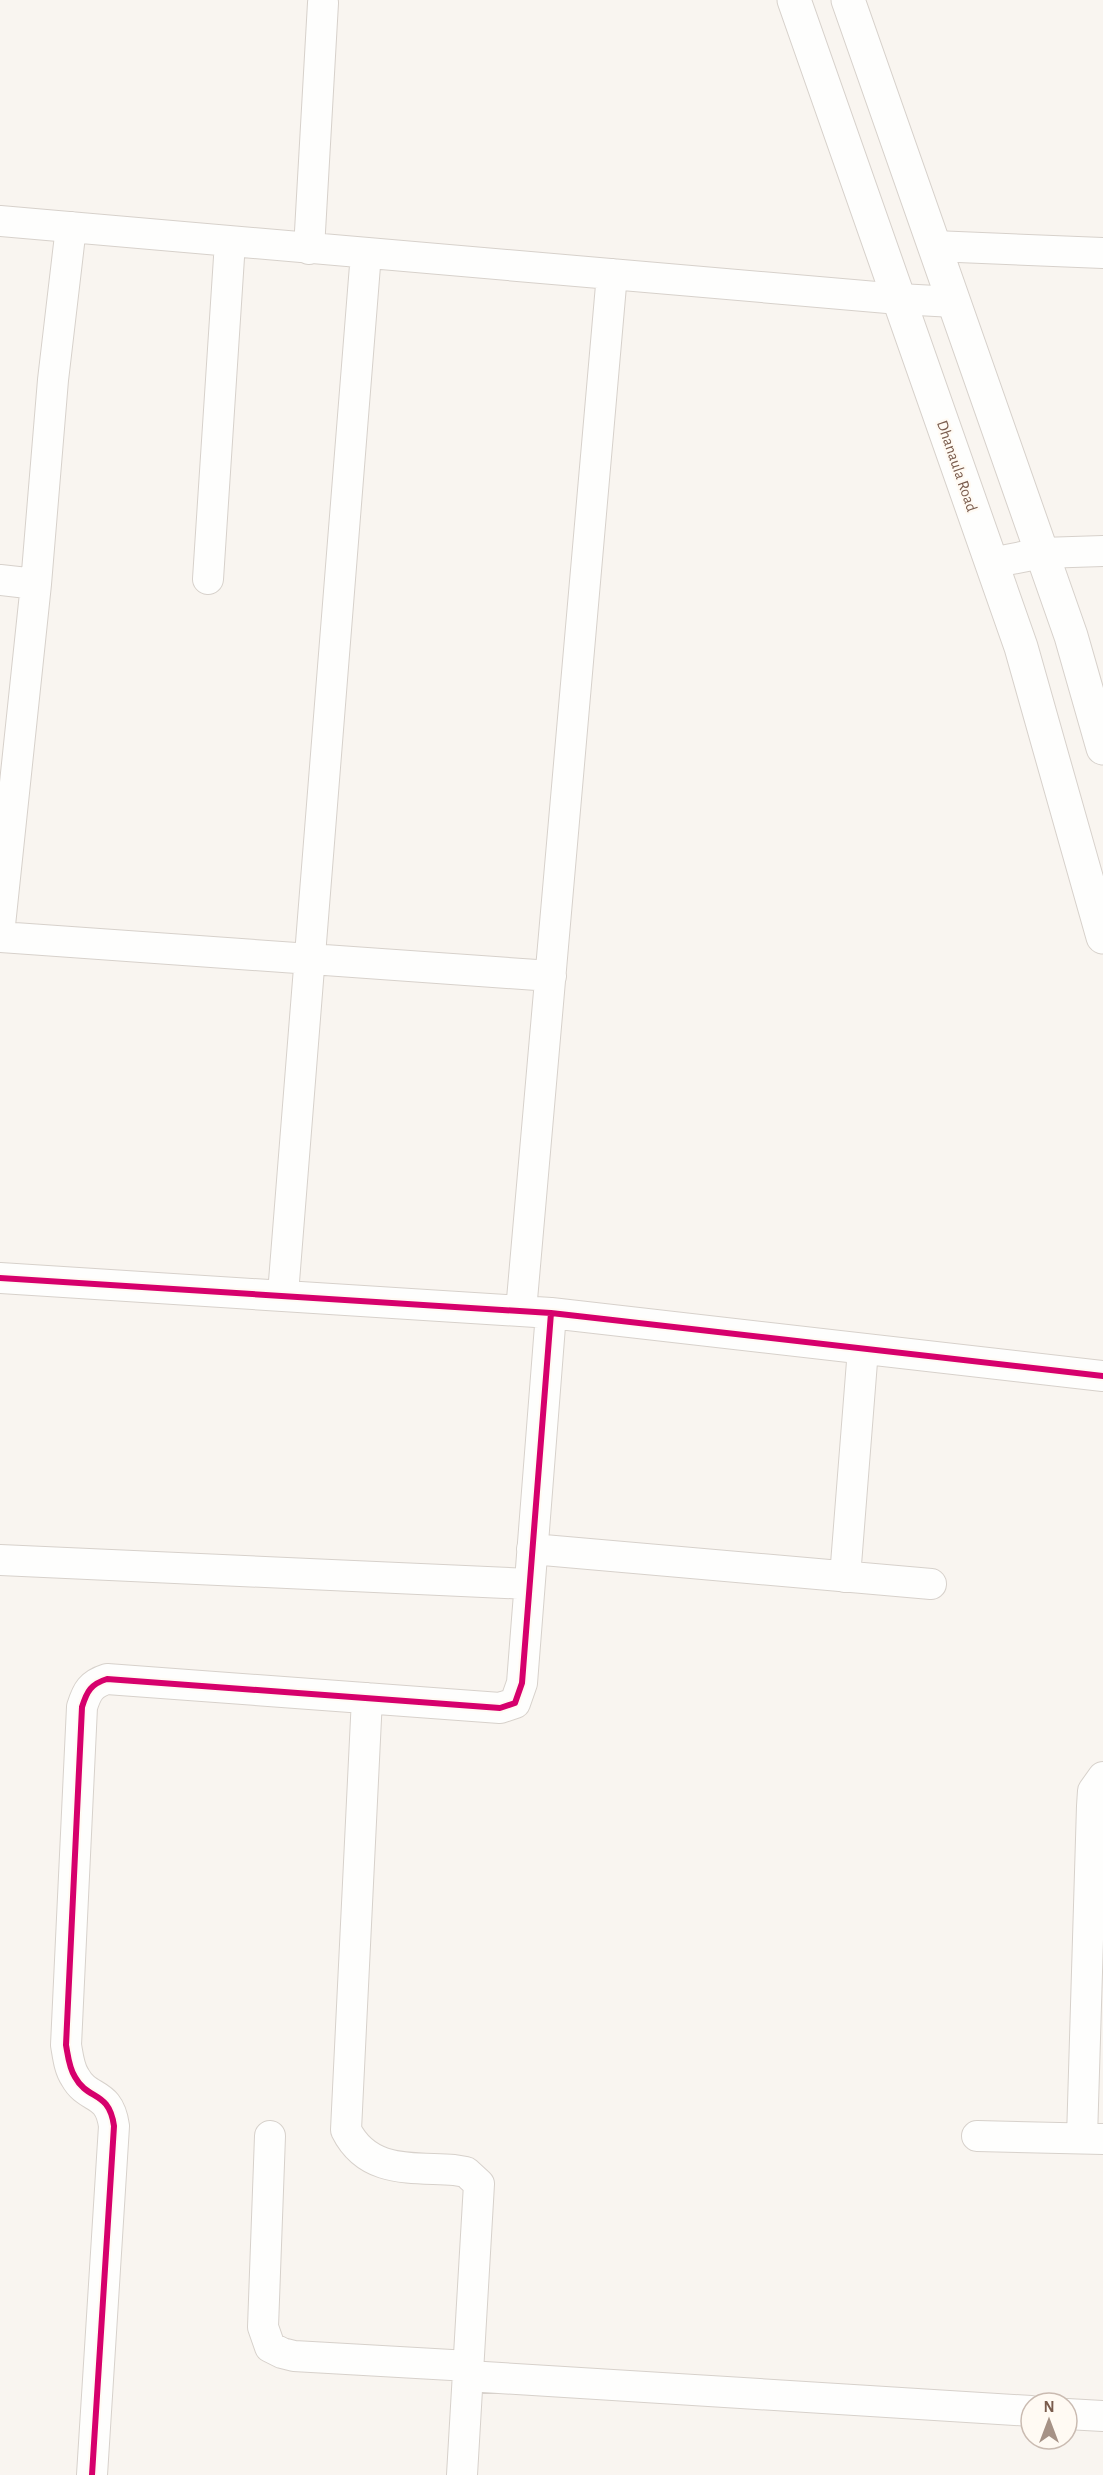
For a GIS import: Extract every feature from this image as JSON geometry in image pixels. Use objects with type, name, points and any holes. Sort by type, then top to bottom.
[{"type":"street","name":"Dhanaula Road","points":[[794,0],[1021,647],[1103,937]]},
{"type":"street","points":[[848,0],[1071,636],[1103,748]]},
{"type":"street","points":[[309,249],[323,3]]},
{"type":"street","points":[[0,221],[954,302]]},
{"type":"street","points":[[0,925],[36,584],[53,380],[71,227]]},
{"type":"street","points":[[207,579],[230,242]]},
{"type":"street","points":[[934,246],[1103,253]]},
{"type":"street","points":[[283,1294],[366,253]]},
{"type":"street","points":[[521,1311],[612,274]]},
{"type":"street","points":[[991,563],[1042,553],[1103,551]]},
{"type":"street","points":[[0,580],[36,584]]},
{"type":"street","points":[[0,937],[551,976]]},
{"type":"street","points":[[0,1278],[283,1294],[551,1313],[1103,1376]]},
{"type":"street","points":[[92,2475],[114,2126],[112,2113],[106,2101],[75,2079],[66,2045],[82,1707],[86,1693],[94,1683],[107,1679],[500,1708],[515,1703],[522,1683],[551,1313]]},
{"type":"street","points":[[845,1576],[863,1349]]},
{"type":"street","points":[[532,1549],[932,1584]]},
{"type":"street","points":[[0,1560],[529,1584]]},
{"type":"street","points":[[367,1698],[346,2130],[352,2144],[377,2163],[460,2171],[474,2178],[479,2184],[462,2475]]},
{"type":"street","points":[[977,2136],[1093,2138],[1092,1806],[1093,1791],[1103,1777]]},
{"type":"street","points":[[270,2136],[263,2327],[270,2347],[282,2354],[469,2371],[1019,2410]]},
{"type":"street","points":[[1079,2415],[1103,2416]]},
{"type":"cycle path","points":[[0,1278],[551,1313],[1103,1376]]},
{"type":"cycle path","points":[[92,2475],[114,2126],[108,2107],[80,2085],[75,2077],[70,2066],[66,2045],[84,1701],[93,1686],[107,1679],[500,1708],[515,1703],[522,1683],[551,1313]]}]
